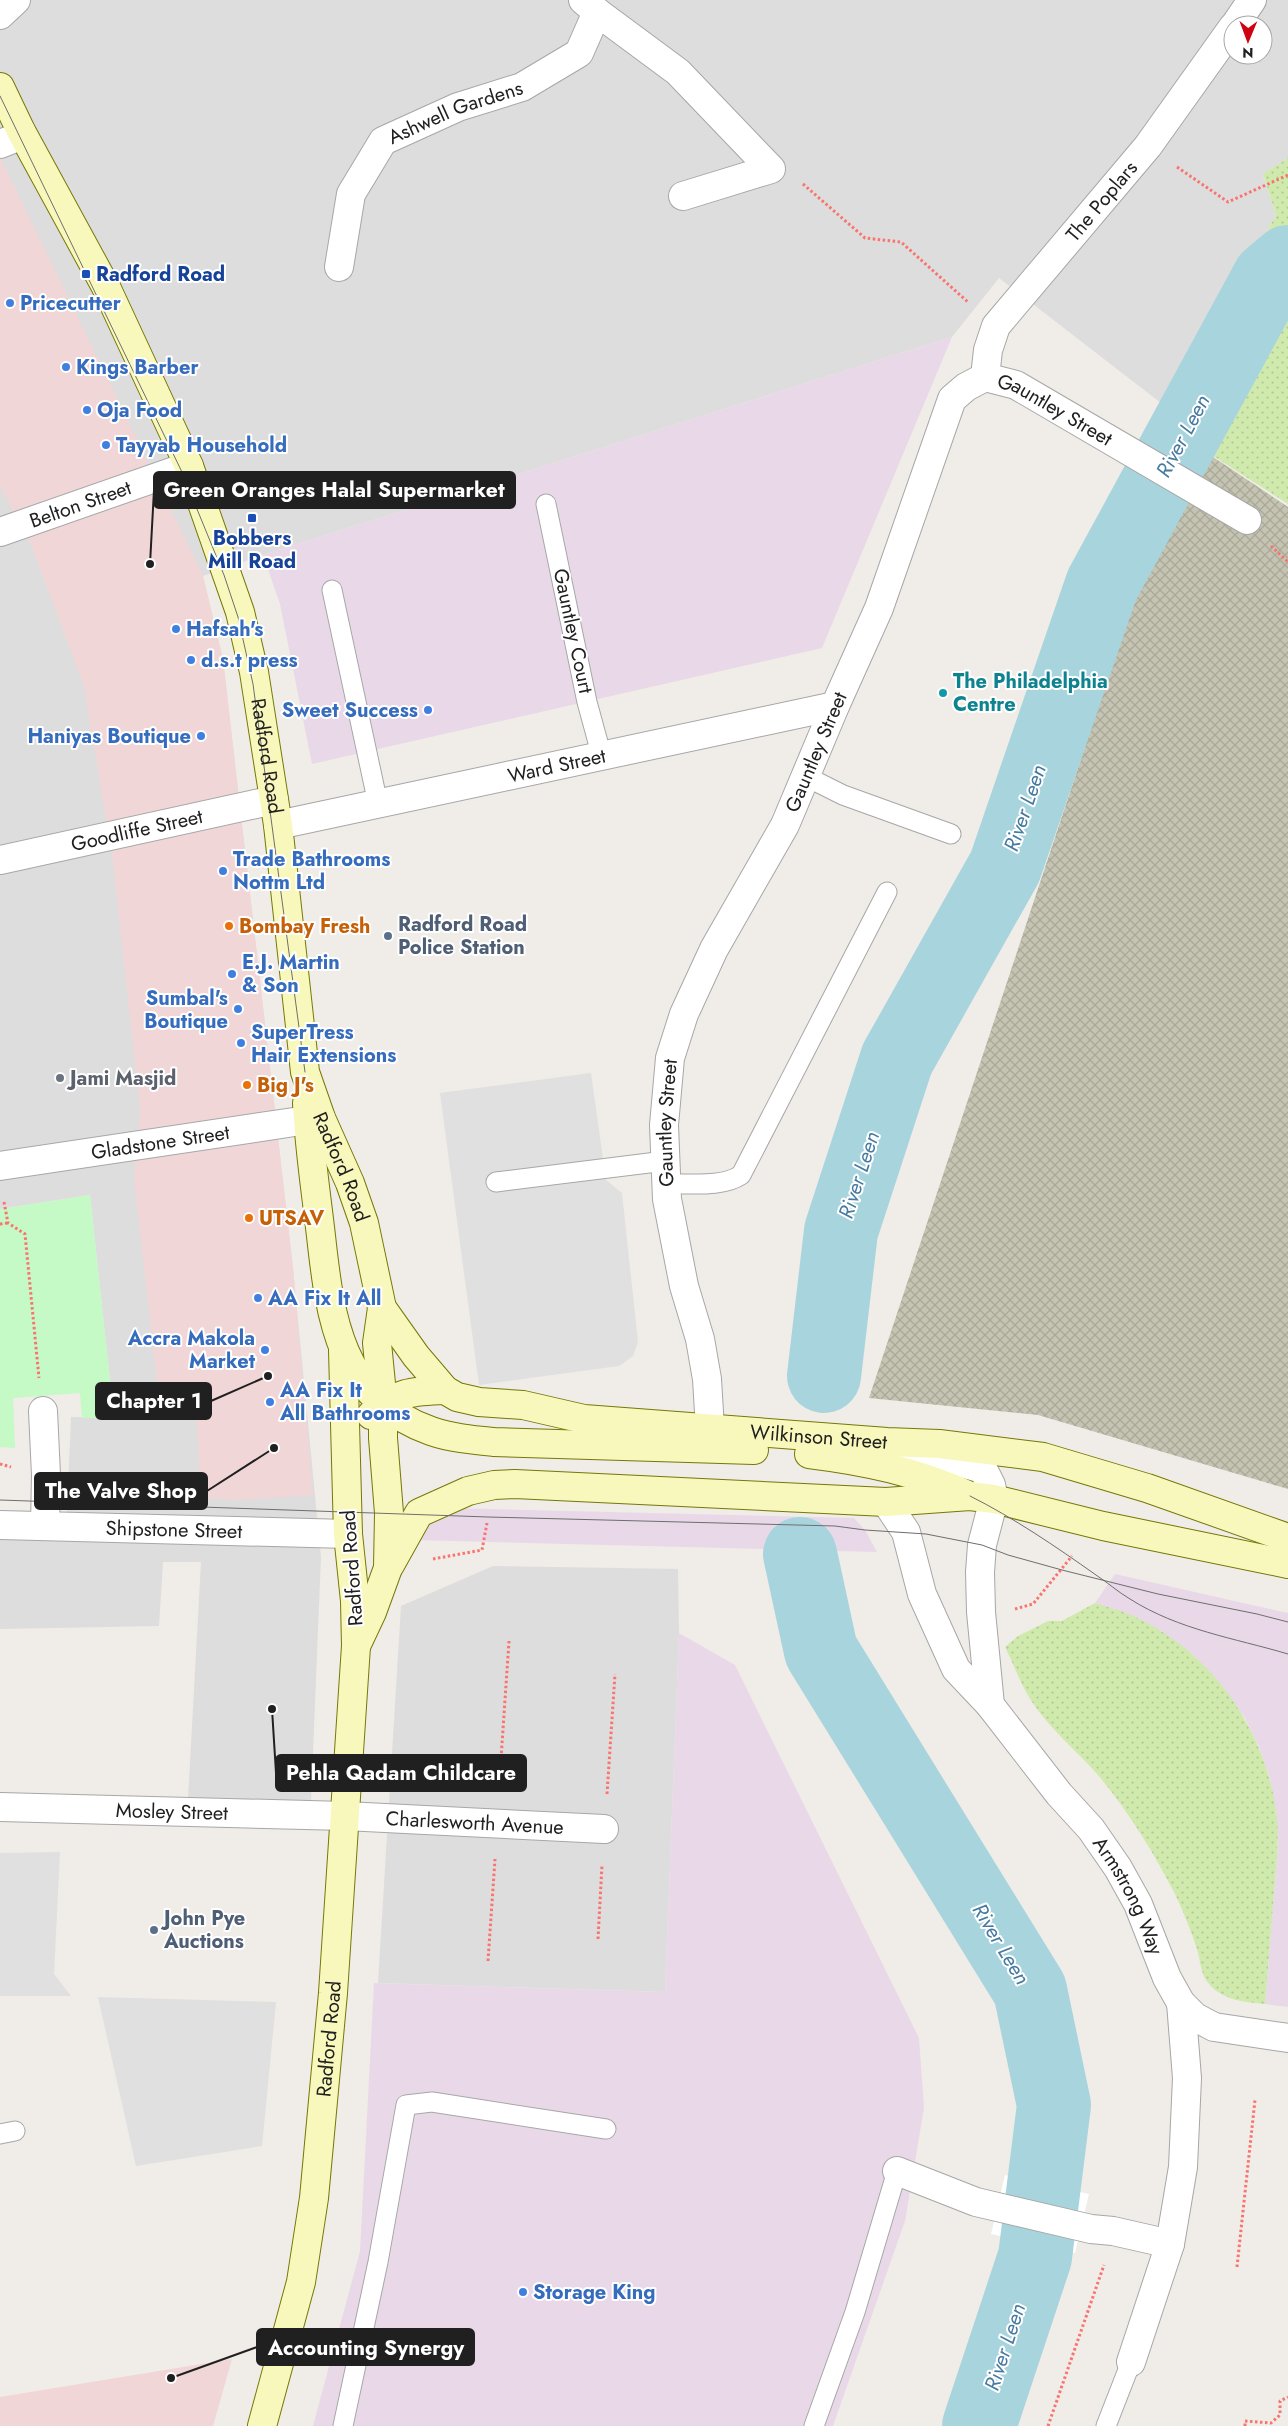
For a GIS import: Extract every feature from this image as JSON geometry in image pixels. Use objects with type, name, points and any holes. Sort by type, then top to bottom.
[{"type":"street","points":[[0,15],[16,0]]},
{"type":"street","name":"The Poplars","points":[[1242,15],[1252,0]]},
{"type":"street","name":"Ashwell Gardens","points":[[339,267],[351,194],[383,141],[458,107],[522,87],[579,54],[590,6],[678,72],[771,169]]},
{"type":"street","name":"The Poplars","points":[[985,377],[988,350],[996,326],[1148,146],[1223,41]]},
{"type":"street","name":"Radford Road","points":[[0,87],[10,137],[106,287],[189,466],[240,612],[254,672],[276,813],[305,1072],[314,1119],[326,1287],[333,1321],[343,1350],[348,1534],[355,1601],[356,1646],[333,1993],[314,2198],[301,2282],[262,2426]]},
{"type":"street","points":[[683,196],[771,169]]},
{"type":"street","name":"Gauntley Street","points":[[710,1429],[707,1378],[700,1339],[684,1286],[673,1237],[666,1172],[664,1125],[670,1058],[684,1014],[714,949],[785,825],[834,706],[879,608],[952,399],[966,386],[985,377],[1016,385],[1246,520]]},
{"type":"street","name":"Belton Street","points":[[0,532],[189,466]]},
{"type":"street","name":"Ward Street","points":[[276,813],[378,804],[834,706]]},
{"type":"street","name":"Goodliffe Street","points":[[0,860],[276,813]]},
{"type":"street","name":"Radford Road","points":[[314,1119],[350,1183],[364,1223],[382,1308],[377,1344],[383,1404],[383,1438],[389,1513],[388,1568],[372,1612],[356,1646]]},
{"type":"street","name":"Gladstone Street","points":[[0,1166],[314,1119]]},
{"type":"street","name":"Wilkinson Street","points":[[382,1308],[416,1356],[445,1390],[457,1397],[479,1402],[523,1405],[584,1419],[887,1442],[939,1444],[1043,1457],[1147,1488],[1288,1538]]},
{"type":"street","points":[[343,1350],[363,1382],[383,1404],[408,1420],[431,1431],[462,1438],[494,1442],[794,1452],[890,1467],[982,1497],[1103,1526],[1288,1564]]},
{"type":"street","name":"Radford Road","points":[[347,1461],[361,1424],[383,1404],[404,1393],[445,1390]]},
{"type":"street","points":[[42,1410],[46,1475],[46,1526]]},
{"type":"street","points":[[887,1442],[983,1469],[991,1485],[982,1497],[980,1572],[981,1612],[990,1705]]},
{"type":"street","points":[[388,1568],[419,1513],[468,1491],[494,1484],[886,1502],[982,1497]]},
{"type":"street","name":"Armstrong Way","points":[[886,1502],[906,1532],[922,1594],[956,1669],[990,1705],[1059,1794],[1091,1829],[1118,1868],[1138,1904],[1167,1978],[1181,2003],[1195,2017],[1214,2027],[1288,2038]]},
{"type":"street","name":"Shipstone Street","points":[[0,1525],[348,1534]]},
{"type":"street","name":"Mosley Street","points":[[0,1807],[345,1816]]},
{"type":"street","name":"Charlesworth Avenue","points":[[345,1816],[604,1829]]},
{"type":"street","points":[[1131,2362],[1170,2244],[1183,2168],[1187,2078],[1181,2003]]},
{"type":"street","points":[[896,2171],[976,2202],[1170,2244]]},
{"type":"lane","name":"Gauntley Court","points":[[546,504],[587,702],[602,757]]},
{"type":"lane","points":[[332,590],[378,804]]},
{"type":"lane","points":[[805,776],[843,795],[951,834]]},
{"type":"lane","points":[[496,1182],[666,1172],[726,1182],[733,1181],[741,1176],[887,892]]},
{"type":"lane","points":[[343,2426],[378,2262],[406,2105],[432,2102],[606,2130]]},
{"type":"lane","points":[[814,2426],[855,2312],[896,2171]]},
{"type":"lane","points":[[1106,2426],[1131,2362]]},
{"type":"path","points":[[1148,146],[1228,202],[1288,175]]},
{"type":"path","points":[[771,169],[803,184],[865,238],[901,242],[996,326]]},
{"type":"path","points":[[3,1196],[8,1223]]},
{"type":"path","points":[[0,1224],[8,1223],[25,1234],[42,1410]]},
{"type":"path","points":[[431,1560],[482,1550],[488,1517]]},
{"type":"path","points":[[981,1612],[1006,1612],[1033,1604],[1076,1552]]},
{"type":"path","points":[[1237,2266],[1255,2100]]},
{"type":"path","points":[[1048,2426],[1101,2276],[1102,2230]]},
{"type":"path","points":[[1245,2426],[1245,2421],[1271,2423],[1280,2415],[1280,2401],[1288,2397]]},
{"type":"shaded area","points":[[0,0],[1288,0],[1288,158],[1263,175],[1276,215],[1170,410],[999,278],[952,337],[263,555],[203,576],[223,659],[293,1268],[321,1557],[311,1801],[188,1799],[201,1562],[163,1562],[159,1626],[0,1629],[0,1535],[66,1536],[71,1417],[114,1418],[90,1195],[0,1209]]},
{"type":"shaded area","points":[[0,157],[203,576],[223,659],[293,1268],[313,1495],[238,1500],[201,1498],[196,1409],[161,1413],[134,1180],[140,1110],[113,861],[84,686],[29,540],[0,486]]},
{"type":"shaded area","points":[[952,337],[822,648],[312,764],[280,604],[263,555]]},
{"type":"shaded area","points":[[1162,423],[1288,507],[1288,1489],[1038,1415],[869,1398],[1085,747],[1073,627]]},
{"type":"shaded area","points":[[591,1073],[606,1180],[622,1193],[638,1342],[633,1356],[619,1366],[479,1385],[440,1093]]},
{"type":"shaded area","points":[[446,1508],[854,1518],[865,1530],[877,1552],[415,1540],[433,1514]]},
{"type":"shaded area","points":[[493,1566],[678,1569],[679,1633],[665,1992],[378,1983],[401,1606]]},
{"type":"shaded area","points":[[1115,1574],[1288,1613],[1288,2007],[1265,2004],[1278,1845],[1276,1811],[1270,1779],[1259,1747],[1245,1718],[1222,1686],[1196,1658],[1165,1635],[1132,1616],[1095,1603]]},
{"type":"shaded area","points":[[679,1633],[735,1665],[919,2038],[924,2108],[905,2221],[833,2426],[313,2426],[360,2251],[374,1983],[665,1992]]},
{"type":"shaded area","points":[[60,1852],[54,1974],[71,1996],[0,1996],[0,1853]]},
{"type":"shaded area","points":[[98,1997],[276,2002],[262,2146],[136,2166]]},
{"type":"shaded area","points":[[232,2359],[213,2426],[0,2426],[0,2397]]},
{"type":"green space","points":[[1288,158],[1288,504],[1162,423],[1276,215],[1263,174]]},
{"type":"green space","points":[[90,1195],[114,1418],[82,1418],[80,1393],[13,1398],[15,1448],[0,1447],[0,1209]]},
{"type":"green space","points":[[1095,1603],[1131,1615],[1159,1630],[1185,1648],[1229,1694],[1246,1721],[1260,1750],[1270,1780],[1278,1832],[1265,2004],[1228,1997],[1215,1990],[1206,1980],[1202,1972],[1195,1942],[1182,1909],[1150,1849],[1131,1818],[1098,1775],[1039,1712],[1021,1682],[1005,1647],[1018,1636],[1048,1621],[1062,1621]]},
{"type":"pier","points":[[1005,2175],[1089,2194],[1075,2253],[991,2234]]},
{"type":"waterway","name":"River Leen","points":[[824,1376],[841,1231],[897,1059],[1005,867],[1102,585],[1269,278],[1288,262]]},
{"type":"waterway","name":"River Leen","points":[[800,1554],[821,1651],[1030,1990],[1054,2105],[1035,2257],[979,2426]]},
{"type":"tram line","points":[[0,96],[181,470],[224,575],[238,617],[253,684],[305,1072]]},
{"type":"tram line","points":[[970,1496],[1034,1533],[1149,1610],[1187,1626],[1288,1654]]},
{"type":"tram line","points":[[0,1500],[488,1517],[835,1526],[926,1534],[982,1545],[1008,1555],[1158,1594],[1288,1622]]},
{"type":"place","name":"Radford Road","points":[[86,274]]},
{"type":"place","name":"Pricecutter","points":[[10,303]]},
{"type":"place","name":"Kings Barber","points":[[66,367]]},
{"type":"place","name":"Oja Food","points":[[87,410]]},
{"type":"place","name":"Tayyab Household","points":[[106,445]]},
{"type":"place","name":"Bobbers Mill Road","points":[[252,518]]},
{"type":"place","name":"Green Oranges Halal Supermarket","points":[[150,564]]},
{"type":"place","name":"Hafsah's","points":[[176,629]]},
{"type":"place","name":"d.s.t press","points":[[191,660]]},
{"type":"place","name":"The Philadelphia Centre","points":[[943,693]]},
{"type":"place","name":"Sweet Success","points":[[428,710]]},
{"type":"place","name":"Haniyas Boutique","points":[[201,736]]},
{"type":"place","name":"Trade Bathrooms Nottm Ltd","points":[[223,871]]},
{"type":"place","name":"Bombay Fresh","points":[[229,926]]},
{"type":"place","name":"Radford Road Police Station","points":[[388,936]]},
{"type":"place","name":"E.J. Martin & Son","points":[[232,974]]},
{"type":"place","name":"Sumbal's Boutique","points":[[238,1009]]},
{"type":"place","name":"SuperTress Hair Extensions","points":[[241,1043]]},
{"type":"place","name":"Jami Masjid","points":[[60,1078]]},
{"type":"place","name":"Big J's","points":[[247,1085]]},
{"type":"place","name":"UTSAV","points":[[249,1218]]},
{"type":"place","name":"AA Fix It All","points":[[258,1298]]},
{"type":"place","name":"Accra Makola Market","points":[[265,1350]]},
{"type":"place","name":"Chapter 1","points":[[268,1376]]},
{"type":"place","name":"AA Fix It All Bathrooms","points":[[270,1402]]},
{"type":"place","name":"The Valve Shop","points":[[274,1448]]},
{"type":"place","name":"Pehla Qadam Childcare","points":[[272,1709]]},
{"type":"place","name":"John Pye Auctions","points":[[154,1930]]},
{"type":"place","name":"Storage King","points":[[523,2292]]},
{"type":"place","name":"Accounting Synergy","points":[[171,2378]]}]
